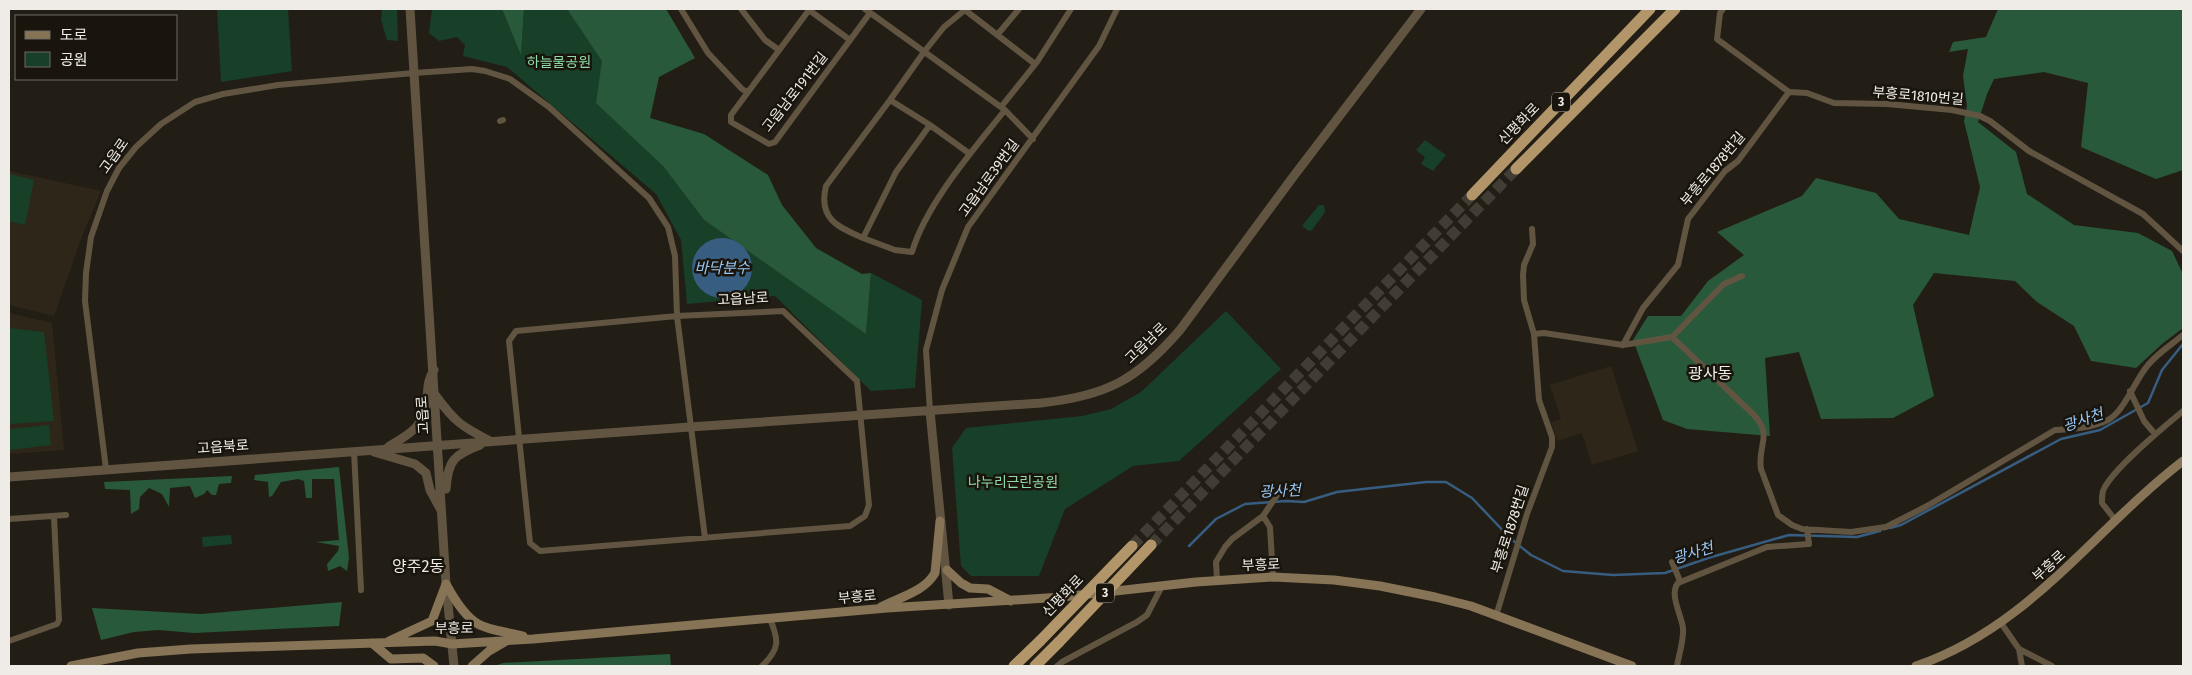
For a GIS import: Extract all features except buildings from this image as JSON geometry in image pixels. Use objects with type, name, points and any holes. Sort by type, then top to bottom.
[{"type":"highway","name":"신평화로","points":[[1472,194],[1650,9]]},
{"type":"highway","name":"신평화로","points":[[1516,169],[1675,9]]},
{"type":"highway","name":"신평화로","points":[[1035,666],[1151,545]]},
{"type":"highway","name":"신평화로","points":[[1014,666],[1132,546]]},
{"type":"main road","name":"부흥로","points":[[1916,666],[1950,652],[2002,623],[2058,576],[2155,484],[2183,462]]},
{"type":"main road","points":[[876,609],[908,593],[920,590],[932,579],[935,573],[940,521]]},
{"type":"main road","points":[[946,570],[970,588],[988,589],[1011,601]]},
{"type":"main road","name":"부흥로","points":[[71,666],[138,654],[191,649],[435,641],[452,644],[533,639],[876,609],[1011,601],[1273,577],[1334,580],[1380,586],[1471,606],[1632,666]]},
{"type":"main road","points":[[446,584],[453,597],[470,618],[479,624],[533,639]]},
{"type":"main road","points":[[386,643],[432,621],[446,584]]},
{"type":"main road","points":[[472,666],[489,651],[507,640]]},
{"type":"main road","points":[[372,643],[391,659],[423,658],[434,666]]},
{"type":"street","name":"고읍로","points":[[410,9],[436,396],[446,584],[454,666]]},
{"type":"street","points":[[681,9],[708,53],[747,92]]},
{"type":"street","points":[[740,9],[765,40],[779,50]]},
{"type":"street","name":"고읍남로191번길","points":[[850,40],[809,9],[731,115],[731,122],[769,144],[775,142],[850,40],[868,11],[1003,109],[1033,139]]},
{"type":"street","points":[[1035,64],[965,9],[944,27],[924,52],[826,186],[823,200],[831,220],[841,229],[863,238],[895,250],[912,252],[915,242],[933,209],[1035,64],[1071,9]]},
{"type":"street","points":[[998,34],[1019,9]]},
{"type":"street","name":"고읍남로39번길","points":[[930,411],[926,350],[942,290],[968,227],[1098,46],[1117,9]]},
{"type":"street","name":"고읍남로","points":[[520,439],[1041,403],[1077,399],[1118,384],[1152,362],[1185,324],[1293,177],[1421,9]]},
{"type":"street","points":[[1723,9],[1720,13],[1717,38],[1789,92]]},
{"type":"street","name":"고읍로","points":[[106,470],[85,301],[86,273],[91,237],[107,191],[119,168],[136,146],[162,124],[195,102],[223,94],[278,85],[472,69],[497,73],[510,78],[549,107],[649,198],[668,227],[675,256],[677,316]]},
{"type":"street","name":"부흥로1810번길","points":[[1789,92],[1807,92],[1834,103],[1887,104],[1952,110],[1980,116],[1990,121],[2029,151],[2143,214],[2183,251]]},
{"type":"street","name":"부흥로1878번길","points":[[1623,345],[1643,308],[1678,265],[1688,219],[1725,171],[1738,161],[1789,92]]},
{"type":"street","points":[[890,100],[930,125],[970,154]]},
{"type":"street","points":[[863,238],[896,172],[930,125]]},
{"type":"street","name":"부흥로1878번길","points":[[1496,616],[1527,514],[1552,447],[1552,437],[1538,400],[1534,334],[1525,306],[1523,288],[1524,265],[1533,244],[1532,230]]},
{"type":"street","points":[[1534,334],[1544,333],[1623,345],[1672,336],[1724,284],[1742,276]]},
{"type":"street","name":"고읍남로","points":[[783,311],[857,381],[861,415],[869,505],[865,516],[850,526],[540,551],[530,543],[509,341],[516,331],[677,316],[783,311]]},
{"type":"street","points":[[677,316],[706,538]]},
{"type":"street","points":[[1672,336],[1763,425],[1765,432],[1760,462],[1761,470],[1778,514],[1792,525],[1807,530],[1851,532],[1886,527],[1927,506],[2055,430],[2077,428],[2109,420],[2124,406],[2149,363],[2183,336]]},
{"type":"street","points":[[385,448],[412,432],[422,422],[426,408],[428,378],[434,370]]},
{"type":"street","points":[[2131,393],[2144,421],[2155,434]]},
{"type":"street","points":[[436,396],[453,420],[464,428],[490,441]]},
{"type":"street","points":[[930,411],[949,605]]},
{"type":"street","points":[[2116,521],[2102,503],[2102,492],[2113,476],[2155,434],[2183,411]]},
{"type":"street","points":[[439,444],[520,439]]},
{"type":"street","points":[[443,523],[447,474],[452,460],[462,452],[490,441]]},
{"type":"street","name":"고읍북로","points":[[9,477],[439,444]]},
{"type":"street","points":[[366,450],[415,464],[426,472],[430,490],[443,513]]},
{"type":"street","points":[[354,451],[361,590]]},
{"type":"street","points":[[1217,581],[1216,562],[1225,546],[1263,516],[1281,489]]},
{"type":"street","points":[[9,519],[66,515]]},
{"type":"street","points":[[1263,516],[1270,527],[1273,577]]},
{"type":"street","points":[[9,641],[57,624],[59,620],[54,517]]},
{"type":"street","points":[[1677,666],[1683,633],[1674,590],[1680,581],[1767,547],[1809,542],[1807,530]]},
{"type":"street","points":[[1672,563],[1680,581]]},
{"type":"street","points":[[1057,666],[1147,615],[1162,586]]},
{"type":"street","points":[[762,666],[772,657],[778,637],[770,619]]},
{"type":"street","points":[[2002,623],[2019,649],[2022,666]]},
{"type":"street","points":[[2019,649],[2050,665]]},
{"type":"shaded area","points":[[9,171],[101,191],[81,239],[54,316],[9,305]]},
{"type":"shaded area","points":[[9,313],[52,323],[64,450],[9,454]]},
{"type":"shaded area","points":[[1611,366],[1638,451],[1592,465],[1582,433],[1557,441],[1551,422],[1561,419],[1550,385]]},
{"type":"green space","points":[[217,9],[288,9],[292,71],[221,82]]},
{"type":"green space","points":[[382,9],[397,9],[398,41],[387,40],[381,20]]},
{"type":"green space","name":"하늘물공원","points":[[432,9],[502,9],[521,53],[524,9],[567,9],[602,58],[663,166],[704,220],[866,333],[871,273],[922,300],[915,388],[871,391],[775,296],[687,304],[681,240],[656,194],[507,67],[463,56],[465,45],[457,37],[439,41],[429,33]]},
{"type":"green space","points":[[502,9],[524,9],[521,55]]},
{"type":"green space","points":[[567,9],[666,9],[695,58],[659,77],[650,118],[704,134],[768,175],[782,205],[816,248],[862,274],[871,273],[866,334],[704,220],[663,166],[596,103],[602,61]]},
{"type":"green space","points":[[1998,9],[2183,9],[2183,170],[2156,179],[2081,147],[2088,83],[2044,72],[1994,79],[1978,122],[2016,152],[2027,194],[2074,225],[2138,233],[2172,251],[2183,274],[2183,328],[2136,368],[2091,361],[2074,326],[2037,302],[2015,281],[1934,273],[1913,305],[1934,396],[1893,418],[1821,419],[1799,352],[1765,358],[1770,436],[1687,429],[1663,420],[1633,340],[1648,316],[1681,316],[1708,281],[1744,255],[1717,232],[1802,196],[1816,178],[1876,193],[1899,219],[1969,235],[1980,187],[1964,121],[1967,106],[1963,76],[1968,49],[1949,52],[1953,42],[1986,37]]},
{"type":"green space","points":[[1425,140],[1446,155],[1433,171],[1421,164],[1425,157],[1416,150]]},
{"type":"green space","points":[[9,174],[34,180],[25,225],[9,221]]},
{"type":"green space","points":[[1319,205],[1324,205],[1325,212],[1312,230],[1309,231],[1302,226]]},
{"type":"green space","name":"나누리근린공원","points":[[1226,311],[1281,369],[1179,461],[1133,466],[1065,509],[1039,576],[971,576],[961,566],[952,448],[966,428],[1082,416],[1111,409],[1141,392]]},
{"type":"green space","points":[[9,328],[44,332],[54,421],[9,424]]},
{"type":"green space","points":[[49,425],[51,445],[10,450],[9,429]]},
{"type":"green space","points":[[339,467],[349,558],[347,571],[340,566],[328,571],[327,564],[338,551],[339,546],[316,542],[339,540],[334,479],[312,479],[312,498],[306,498],[304,481],[298,479],[281,482],[272,496],[269,497],[268,482],[254,480],[255,475]]},
{"type":"green space","points":[[232,476],[231,483],[219,484],[216,495],[212,495],[207,490],[204,494],[195,498],[190,486],[170,488],[169,507],[162,494],[149,488],[140,497],[139,509],[131,514],[130,490],[105,489],[104,482]]},
{"type":"green space","points":[[231,535],[232,544],[203,547],[202,537]]},
{"type":"green space","points":[[342,602],[339,626],[194,633],[158,630],[134,632],[101,640],[92,608],[201,614]]},
{"type":"green space","points":[[670,654],[671,666],[494,666],[503,663]]},
{"type":"water","name":"바닥분수","points":[[722,238],[739,243],[747,251],[752,268],[747,285],[739,293],[722,298],[705,293],[697,285],[692,268],[697,251],[705,243]]},
{"type":"waterway","name":"광사천","points":[[1890,528],[1901,525],[2061,439],[2100,430],[2148,403],[2162,370],[2183,344]]},
{"type":"waterway","name":"광사천","points":[[1189,546],[1216,519],[1245,504],[1286,501],[1304,502],[1337,492],[1426,482],[1446,482],[1472,498],[1511,539],[1531,555],[1563,571],[1613,575],[1665,573],[1708,558],[1789,535],[1857,537],[1880,531]]},
{"type":"tunnel","points":[[1151,545],[1516,169]]},
{"type":"tunnel","points":[[1132,546],[1472,195]]},
{"type":"district","name":"광사동","points":[[1710,373]]},
{"type":"district","name":"양주2동","points":[[418,566]]}]
